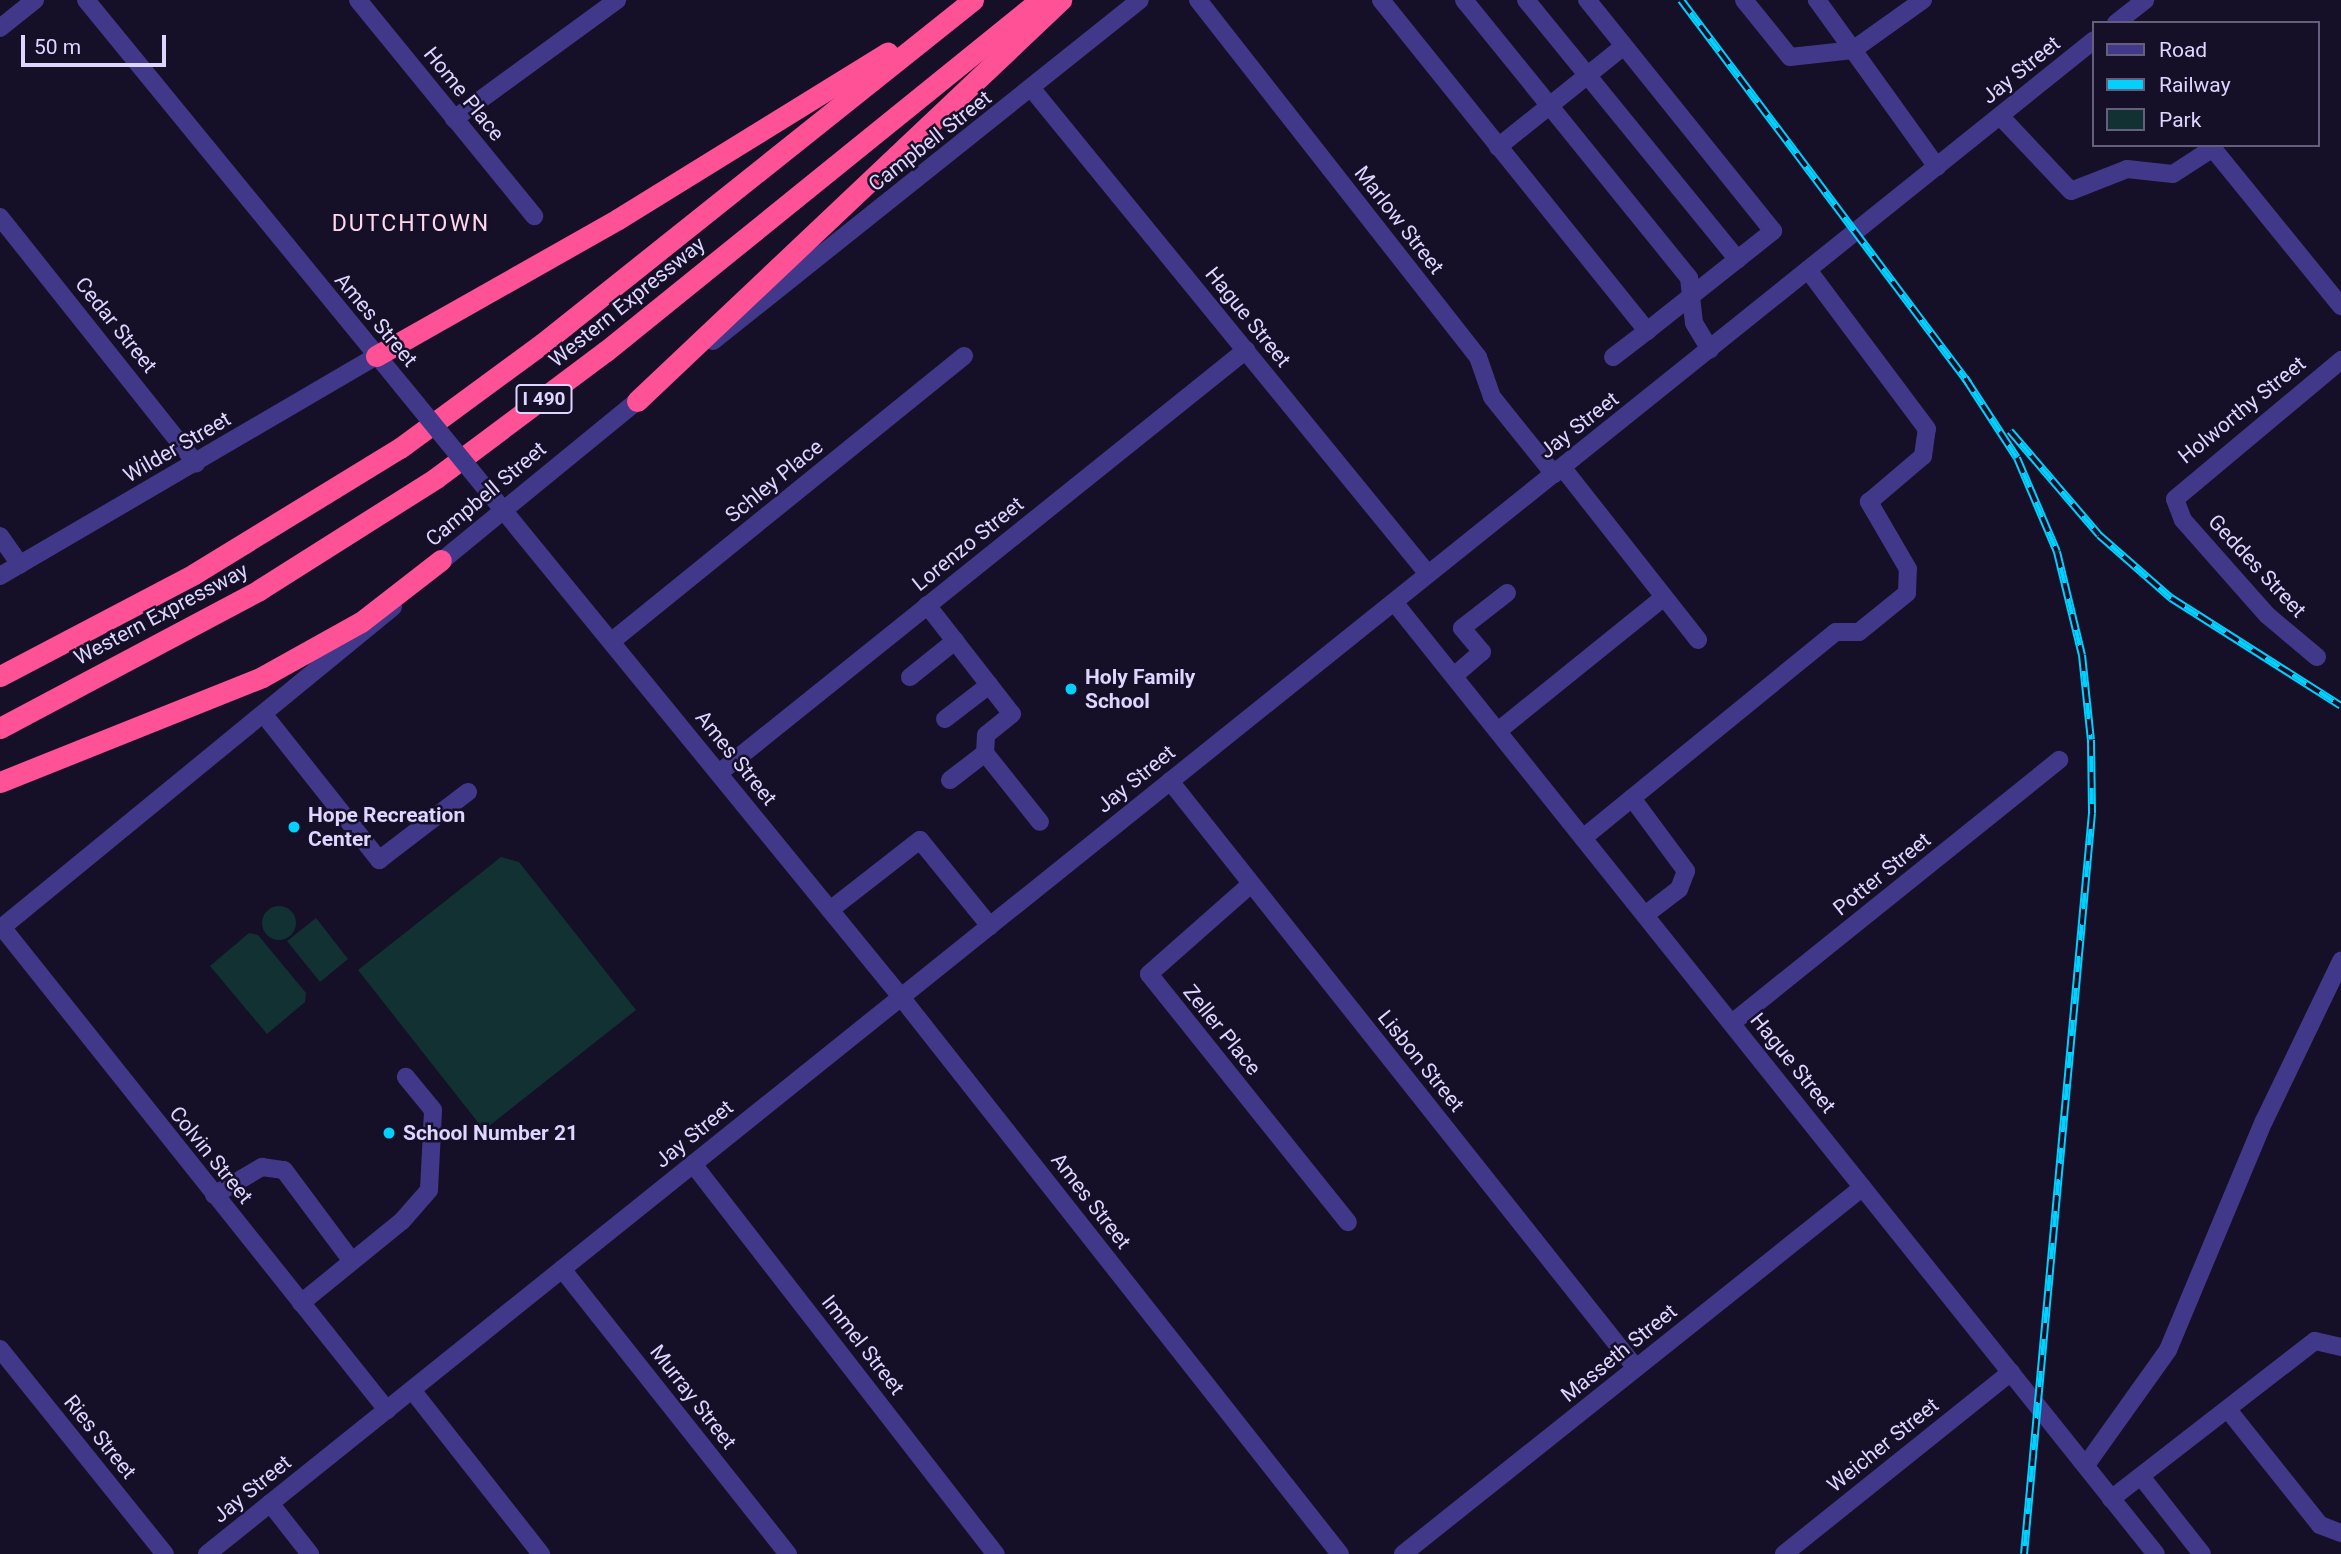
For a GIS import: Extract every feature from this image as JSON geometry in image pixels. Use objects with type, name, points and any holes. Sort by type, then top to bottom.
[{"type":"highway","points":[[376,356],[760,134],[965,0]]},
{"type":"highway","name":"Western Expressway","points":[[0,676],[223,557],[400,448],[543,343],[973,0]]},
{"type":"highway","name":"Western Expressway","points":[[0,728],[248,596],[436,478],[624,337],[1040,0]]},
{"type":"highway","points":[[637,401],[1061,0]]},
{"type":"highway","points":[[0,782],[262,677],[361,622],[442,560]]},
{"type":"street","points":[[0,28],[35,0]]},
{"type":"street","name":"Ames Street","points":[[86,0],[830,910],[1340,1554]]},
{"type":"street","name":"Home Place","points":[[358,0],[534,216]]},
{"type":"street","points":[[454,119],[617,0]]},
{"type":"street","name":"Campbell Street","points":[[1,928],[265,716],[442,560],[497,501],[637,401],[1032,89],[1140,0]]},
{"type":"street","name":"Marlow Street","points":[[1198,0],[1478,357],[1492,397],[1558,470],[1698,640]]},
{"type":"street","points":[[1381,0],[1647,331]]},
{"type":"street","points":[[1464,0],[1689,278],[1690,299],[1710,350]]},
{"type":"street","points":[[1526,0],[1738,260]]},
{"type":"street","points":[[1587,0],[1773,231],[1613,357]]},
{"type":"street","points":[[1744,0],[1790,57],[1853,50],[1923,0]]},
{"type":"street","points":[[1817,0],[1937,167]]},
{"type":"street","points":[[2118,21],[2143,1]]},
{"type":"street","name":"Jay Street","points":[[207,1554],[2092,42]]},
{"type":"street","points":[[1498,147],[1624,46]]},
{"type":"street","name":"Hague Street","points":[[1032,89],[1428,574]]},
{"type":"street","points":[[2000,116],[2071,191],[2127,169],[2173,174],[2212,147],[2341,306]]},
{"type":"street","name":"Cedar Street","points":[[0,217],[196,463]]},
{"type":"street","points":[[1583,838],[1836,632],[1859,632],[1907,593],[1908,569],[1869,502],[1923,456],[1927,429],[1808,270]]},
{"type":"street","name":"Lorenzo Street","points":[[719,773],[1246,350]]},
{"type":"street","name":"Wilder Street","points":[[0,576],[376,356]]},
{"type":"street","name":"Schley Place","points":[[612,641],[964,356]]},
{"type":"street","name":"Holworthy Street","points":[[2175,499],[2341,360]]},
{"type":"street","name":"Geddes Street","points":[[2175,499],[2183,520],[2267,615],[2317,657]]},
{"type":"street","points":[[0,536],[20,565]]},
{"type":"street","points":[[1454,676],[1482,652],[1462,628],[1507,593]]},
{"type":"street","points":[[1498,730],[1664,597]]},
{"type":"street","name":"Hague Street","points":[[1395,602],[2156,1554]]},
{"type":"street","points":[[927,606],[1012,715],[986,735],[985,753],[1040,822]]},
{"type":"street","points":[[910,677],[955,641]]},
{"type":"street","points":[[945,719],[989,685]]},
{"type":"street","points":[[265,716],[379,860],[468,792]]},
{"type":"street","points":[[950,780],[985,753]]},
{"type":"street","name":"Potter Street","points":[[1732,1023],[2059,760]]},
{"type":"street","name":"Lisbon Street","points":[[1170,781],[1636,1368]]},
{"type":"street","points":[[1632,797],[1686,871],[1679,889],[1645,915]]},
{"type":"street","points":[[830,910],[920,839],[990,926]]},
{"type":"street","name":"Zeller Place","points":[[1251,884],[1149,974],[1348,1222]]},
{"type":"street","name":"Colvin Street","points":[[1,928],[387,1410]]},
{"type":"street","points":[[2086,1465],[2168,1350],[2264,1121],[2341,961]]},
{"type":"street","points":[[301,1303],[351,1259],[402,1221],[429,1190],[433,1110],[406,1077]]},
{"type":"street","name":"Immel Street","points":[[693,1164],[996,1554]]},
{"type":"street","points":[[214,1195],[262,1167],[284,1170],[351,1259]]},
{"type":"street","name":"Masseth Street","points":[[1402,1554],[1863,1186]]},
{"type":"street","name":"Murray Street","points":[[562,1269],[788,1554]]},
{"type":"street","points":[[2111,1499],[2143,1479],[2315,1341],[2341,1348]]},
{"type":"street","name":"Ries Street","points":[[0,1349],[165,1554]]},
{"type":"street","name":"Weicher Street","points":[[1784,1554],[2011,1372]]},
{"type":"street","points":[[412,1390],[541,1554]]},
{"type":"street","points":[[2229,1411],[2320,1525],[2341,1533]]},
{"type":"street","points":[[2143,1479],[2202,1554]]},
{"type":"street","points":[[270,1503],[310,1554]]},
{"type":"green space","points":[[501,857],[519,862],[636,1010],[484,1130],[358,970]]},
{"type":"green space","points":[[279,906],[291,911],[296,923],[291,935],[279,940],[267,935],[262,923],[267,911]]},
{"type":"green space","points":[[316,918],[348,959],[320,982],[287,941]]},
{"type":"green space","points":[[249,933],[258,935],[306,993],[305,1002],[267,1034],[210,966]]},
{"type":"railway","points":[[1681,0],[1969,383]]},
{"type":"railway","points":[[1965,378],[2017,458],[2057,552],[2082,655],[2091,740],[2092,813],[2024,1554]]},
{"type":"railway","points":[[2010,431],[2099,535],[2171,598],[2341,706]]},
{"type":"place","name":"Holy Family School","points":[[1071,689]]},
{"type":"place","name":"Hope Recreation Center","points":[[294,827]]},
{"type":"place","name":"School Number 21","points":[[389,1133]]},
{"type":"district","name":"DUTCHTOWN","points":[[411,224]]}]
